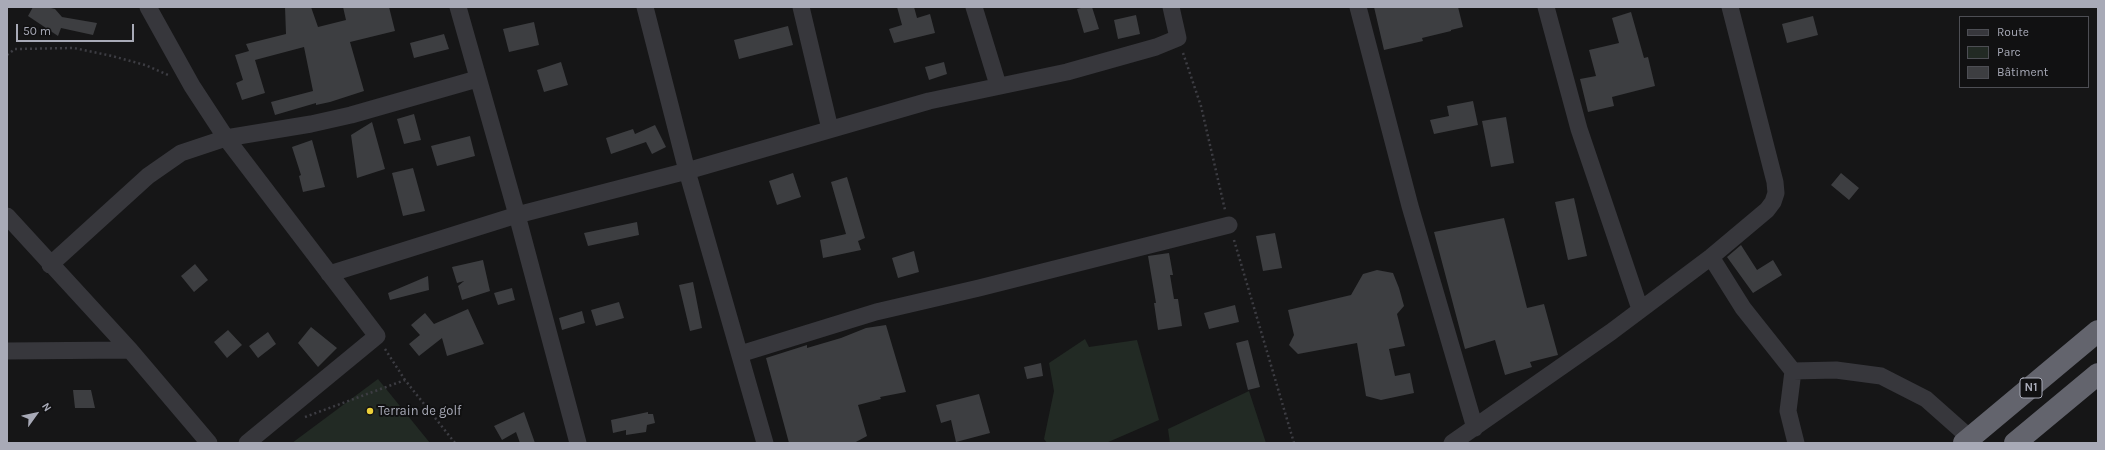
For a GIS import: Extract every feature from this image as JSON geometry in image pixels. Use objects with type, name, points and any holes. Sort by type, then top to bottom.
[{"type":"highway","name":"N1","points":[[1967,440],[2098,331]]},
{"type":"highway","name":"N1","points":[[2015,443],[2098,374]]},
{"type":"street","points":[[148,7],[192,86],[226,138],[377,336],[247,443]]},
{"type":"street","points":[[458,7],[477,79],[517,215],[578,443]]},
{"type":"street","points":[[645,7],[687,171],[765,443]]},
{"type":"street","points":[[801,7],[830,129]]},
{"type":"street","points":[[974,7],[998,85]]},
{"type":"street","points":[[329,274],[517,215],[687,171],[929,100],[1067,72],[1156,47],[1178,38],[1171,7]]},
{"type":"street","points":[[1358,7],[1410,206],[1475,428]]},
{"type":"street","points":[[1546,7],[1578,129],[1640,310]]},
{"type":"street","points":[[1452,443],[1574,359],[1711,257],[1767,210],[1776,194],[1775,182],[1730,7]]},
{"type":"street","points":[[50,265],[148,176],[181,153],[226,138],[310,124],[351,115],[477,79]]},
{"type":"street","points":[[7,216],[50,265],[130,350],[209,443]]},
{"type":"street","points":[[740,354],[876,312],[979,288],[1229,225]]},
{"type":"street","points":[[1711,257],[1743,308],[1793,371],[1788,411],[1796,443]]},
{"type":"street","points":[[7,351],[130,350]]},
{"type":"street","points":[[1793,371],[1836,370],[1881,376],[1926,399],[1967,440]]},
{"type":"path","points":[[1178,38],[1201,106],[1229,225],[1294,443]]},
{"type":"path","points":[[7,55],[15,49],[74,48],[145,65],[192,86]]},
{"type":"path","points":[[377,336],[404,380],[455,443]]},
{"type":"path","points":[[303,418],[336,407],[404,380]]},
{"type":"green space","points":[[1085,339],[1089,347],[1137,340],[1159,420],[1106,443],[1047,443],[1044,439],[1054,391],[1049,363]]},
{"type":"green space","name":"Terrain de golf","points":[[378,379],[430,443],[292,443]]},
{"type":"green space","points":[[1249,391],[1266,443],[1170,443],[1168,429]]},
{"type":"building","points":[[33,7],[47,7],[55,9],[62,17],[97,23],[93,35],[61,28],[58,36],[28,16]]},
{"type":"building","points":[[285,7],[311,7],[318,27],[346,20],[343,7],[389,7],[395,31],[350,42],[364,91],[330,102],[316,105],[316,103],[275,115],[271,102],[313,91],[304,47],[255,60],[265,93],[242,100],[236,83],[243,80],[235,55],[249,51],[246,44],[286,34]]},
{"type":"building","points":[[897,7],[914,7],[917,18],[930,14],[935,33],[894,43],[889,29],[902,25]]},
{"type":"building","points":[[1092,7],[1099,29],[1084,33],[1077,9]]},
{"type":"building","points":[[1374,7],[1458,7],[1463,27],[1422,38],[1423,41],[1384,50]]},
{"type":"building","points":[[1631,12],[1644,58],[1648,57],[1655,86],[1612,97],[1614,106],[1588,112],[1580,79],[1596,76],[1589,50],[1619,43],[1612,18]]},
{"type":"building","points":[[1136,15],[1140,34],[1118,39],[1114,20]]},
{"type":"building","points":[[1813,16],[1818,35],[1787,43],[1782,24]]},
{"type":"building","points":[[534,22],[539,45],[509,52],[503,29]]},
{"type":"building","points":[[788,26],[793,45],[739,59],[734,40]]},
{"type":"building","points":[[444,34],[449,49],[414,58],[410,43]]},
{"type":"building","points":[[561,62],[568,85],[544,92],[537,70]]},
{"type":"building","points":[[944,62],[947,74],[929,80],[925,67]]},
{"type":"building","points":[[1473,101],[1478,125],[1434,134],[1430,120],[1449,116],[1447,106]]},
{"type":"building","points":[[414,114],[421,140],[404,144],[397,119]]},
{"type":"building","points":[[1506,117],[1514,163],[1491,167],[1482,121]]},
{"type":"building","points":[[372,122],[385,169],[357,178],[351,135]]},
{"type":"building","points":[[655,125],[666,147],[652,154],[646,142],[611,154],[606,138],[633,129],[635,134]]},
{"type":"building","points":[[470,136],[475,156],[437,166],[431,146]]},
{"type":"building","points":[[312,140],[325,187],[303,192],[299,176],[301,175],[292,147]]},
{"type":"building","points":[[413,168],[425,211],[403,216],[392,173]]},
{"type":"building","points":[[793,173],[801,197],[777,205],[769,181]]},
{"type":"building","points":[[1841,173],[1859,188],[1849,200],[1831,185]]},
{"type":"building","points":[[847,177],[865,238],[858,241],[861,250],[823,258],[820,240],[846,234],[831,182]]},
{"type":"building","points":[[1574,198],[1587,256],[1568,260],[1555,202]]},
{"type":"building","points":[[1504,218],[1527,308],[1544,304],[1558,355],[1530,362],[1532,367],[1505,375],[1495,340],[1465,349],[1434,232]]},
{"type":"building","points":[[637,222],[639,235],[588,246],[584,233]]},
{"type":"building","points":[[1275,233],[1282,268],[1263,271],[1256,236]]},
{"type":"building","points":[[1741,245],[1757,270],[1773,260],[1782,275],[1753,293],[1727,257]]},
{"type":"building","points":[[914,251],[919,272],[898,278],[892,258]]},
{"type":"building","points":[[1169,253],[1173,275],[1170,275],[1174,299],[1178,299],[1182,326],[1158,330],[1154,303],[1156,303],[1148,256]]},
{"type":"building","points":[[483,260],[490,291],[462,300],[458,286],[464,281],[457,283],[452,267]]},
{"type":"building","points":[[195,264],[208,280],[194,292],[181,276]]},
{"type":"building","points":[[1377,270],[1393,273],[1399,288],[1404,306],[1397,314],[1405,346],[1389,349],[1395,376],[1410,373],[1414,393],[1381,400],[1366,396],[1357,343],[1298,354],[1289,345],[1294,335],[1288,310],[1351,295],[1363,274]]},
{"type":"building","points":[[428,276],[429,290],[390,300],[388,293]]},
{"type":"building","points":[[693,282],[702,328],[690,331],[679,285]]},
{"type":"building","points":[[512,288],[515,300],[498,305],[494,293]]},
{"type":"building","points":[[619,302],[624,318],[596,326],[591,310]]},
{"type":"building","points":[[1235,305],[1239,322],[1209,329],[1204,313]]},
{"type":"building","points":[[468,309],[484,344],[447,356],[442,338],[419,356],[409,344],[420,335],[411,325],[425,313],[434,324]]},
{"type":"building","points":[[582,311],[585,323],[562,330],[559,318]]},
{"type":"building","points":[[886,325],[906,392],[880,397],[881,399],[858,405],[867,436],[854,443],[789,443],[766,358],[807,345],[807,348],[841,338],[866,328]]},
{"type":"building","points":[[311,327],[337,348],[318,367],[298,343]]},
{"type":"building","points":[[228,330],[242,345],[227,358],[214,342]]},
{"type":"building","points":[[268,332],[276,344],[258,358],[249,346]]},
{"type":"building","points":[[1248,340],[1260,387],[1248,390],[1236,343]]},
{"type":"building","points":[[1041,363],[1043,376],[1027,379],[1024,367]]},
{"type":"building","points":[[73,390],[91,390],[95,408],[75,408]]},
{"type":"building","points":[[979,394],[990,433],[956,442],[951,420],[941,423],[936,405]]},
{"type":"building","points":[[524,412],[535,443],[520,443],[516,432],[502,440],[494,426]]},
{"type":"building","points":[[648,412],[648,414],[653,414],[655,423],[647,425],[646,432],[626,435],[626,430],[613,433],[611,420]]},
{"type":"place","name":"Terrain de golf","points":[[370,411]]}]
